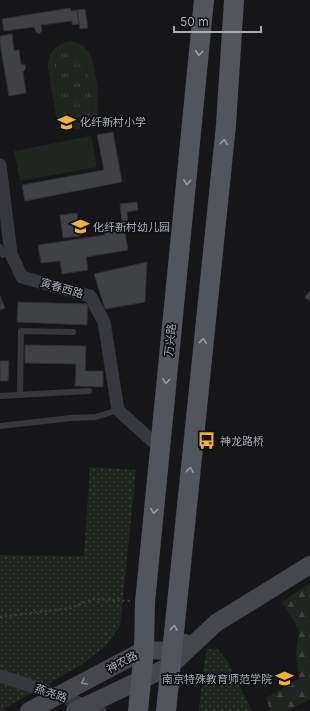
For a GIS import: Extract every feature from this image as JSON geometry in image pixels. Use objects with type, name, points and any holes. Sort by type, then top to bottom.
[{"type":"main road","name":"万兴路","points":[[138,711],[144,650],[145,602],[204,0]]},
{"type":"main road","points":[[166,711],[226,125],[234,0]]},
{"type":"street","name":"寅春西路","points":[[0,165],[11,254],[22,277],[90,296],[104,322],[118,410]]},
{"type":"street","points":[[118,410],[160,447]]},
{"type":"street","points":[[75,711],[141,680],[171,659],[216,623],[310,565]]},
{"type":"street","name":"神农路","points":[[29,711],[144,650],[171,659]]},
{"type":"street","name":"燕尧路","points":[[0,676],[46,690],[100,711]]},
{"type":"lane","points":[[0,247],[3,255]]},
{"type":"lane","points":[[20,395],[21,331],[73,332]]},
{"type":"lane","points":[[0,396],[89,391]]},
{"type":"lane","points":[[0,426],[49,420],[96,417],[118,410]]},
{"type":"path","points":[[0,617],[71,608],[94,599],[145,602]]},
{"type":"green space","points":[[65,42],[75,42],[82,45],[86,49],[91,56],[95,72],[98,92],[97,115],[89,126],[83,128],[71,128],[60,121],[56,116],[48,63],[53,50]],"holes":[[[67,48],[74,49],[81,53],[86,63],[90,80],[92,109],[87,119],[77,123],[68,120],[62,114],[56,86],[54,68],[55,57],[60,51]]]},
{"type":"green space","points":[[67,48],[77,50],[83,57],[88,71],[91,89],[91,111],[86,119],[77,123],[68,120],[62,114],[56,86],[54,68],[55,57],[60,51]]},
{"type":"green space","points":[[91,136],[97,167],[20,181],[14,151]]},
{"type":"green space","points":[[90,467],[136,470],[120,626],[106,646],[81,665],[0,711],[0,555],[84,556]]},
{"type":"green space","points":[[310,583],[310,699],[287,711],[271,711],[266,698],[299,679],[296,652],[299,630],[282,602]]},
{"type":"green space","points":[[217,648],[228,662],[252,711],[199,711],[203,670],[207,649]]},
{"type":"building","points":[[70,8],[71,11],[77,10],[79,24],[72,25],[72,21],[41,25],[42,31],[39,34],[36,32],[34,27],[4,31],[2,19]]},
{"type":"building","points":[[85,9],[88,28],[80,29],[77,10]]},
{"type":"building","points":[[12,34],[14,51],[19,50],[21,64],[25,65],[26,68],[23,72],[26,93],[9,96],[0,36]]},
{"type":"building","points":[[113,132],[122,182],[25,201],[22,185],[104,170],[97,135]]},
{"type":"building","points":[[137,202],[138,210],[127,212],[128,226],[124,227],[128,250],[86,257],[88,270],[62,274],[60,261],[41,263],[38,245],[105,235],[104,223],[122,221],[120,204]]},
{"type":"building","points":[[77,213],[80,236],[63,238],[60,215]]},
{"type":"building","points":[[147,262],[145,302],[105,309],[94,274]]},
{"type":"building","points":[[310,291],[310,301],[305,297]]},
{"type":"building","points":[[0,296],[5,308],[0,310]]},
{"type":"building","points":[[18,302],[88,304],[87,325],[17,322]]},
{"type":"building","points":[[25,345],[86,346],[85,371],[103,371],[103,387],[75,386],[76,364],[25,363]]},
{"type":"building","points":[[0,361],[9,361],[8,381],[0,381]]},
{"type":"place","name":"化纤新村小学","points":[[67,122]]},
{"type":"place","name":"化纤新村幼儿园","points":[[80,227]]},
{"type":"place","name":"神龙路桥","points":[[207,441]]},
{"type":"place","name":"南京特殊教育师范学院","points":[[285,679]]}]
